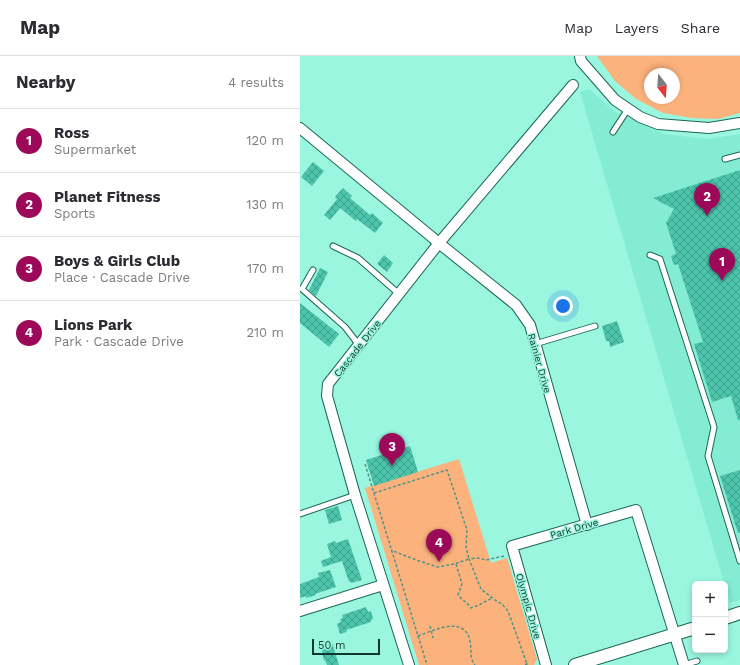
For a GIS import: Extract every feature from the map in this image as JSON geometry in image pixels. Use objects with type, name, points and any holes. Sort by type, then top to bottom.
[{"type":"street","points":[[580,56],[581,61],[615,100],[640,117],[658,124],[709,128],[740,123]]},
{"type":"street","name":"Cascade Drive","points":[[409,665],[355,496],[327,396],[328,384],[399,294],[435,240],[573,85]]},
{"type":"street","name":"Rainier Drive","points":[[300,128],[516,305],[530,325],[587,525]]},
{"type":"street","name":"Park Drive","points":[[513,549],[636,510],[675,635]]},
{"type":"street","name":"Olympic Drive","points":[[513,549],[546,665]]},
{"type":"street","points":[[300,611],[383,585]]},
{"type":"street","points":[[728,617],[740,614]]},
{"type":"street","points":[[575,665],[692,629]]},
{"type":"street","points":[[675,635],[684,665]]},
{"type":"lane","points":[[613,132],[628,109]]},
{"type":"lane","points":[[725,159],[740,155]]},
{"type":"lane","points":[[333,246],[358,258],[399,294]]},
{"type":"lane","points":[[650,255],[660,259],[714,427],[708,456],[740,560]]},
{"type":"lane","points":[[313,270],[302,289],[345,327],[359,345]]},
{"type":"lane","points":[[535,344],[595,326]]},
{"type":"lane","points":[[300,514],[355,496]]},
{"type":"lane","points":[[684,665],[697,661]]},
{"type":"path","points":[[365,464],[427,665]]},
{"type":"path","points":[[374,493],[447,470],[467,530],[466,547],[469,559],[481,589],[502,604],[508,611],[526,664],[530,665]]},
{"type":"path","points":[[391,550],[416,560],[438,566],[456,564],[469,559],[478,558],[486,560],[513,549]]},
{"type":"path","points":[[456,564],[462,584],[458,595],[467,602],[471,608],[492,598]]},
{"type":"path","points":[[430,626],[433,638]]},
{"type":"path","points":[[418,636],[446,627],[458,626],[466,631],[470,640],[472,661],[475,665]]},
{"type":"shaded area","points":[[597,56],[740,56],[740,113],[718,119],[692,118],[663,113],[646,104],[680,104],[680,68],[644,68],[644,103],[636,99],[615,81]]},
{"type":"shaded area","points":[[589,89],[615,112],[664,134],[708,139],[740,134],[740,600],[730,603],[728,596],[728,581],[724,581],[580,92]]},
{"type":"shaded area","points":[[459,459],[491,563],[507,558],[537,659],[534,665],[419,665],[365,488]]},
{"type":"building","points":[[313,162],[324,171],[312,186],[301,177]]},
{"type":"building","points":[[740,170],[740,420],[738,420],[731,396],[712,402],[694,344],[703,342],[678,264],[674,265],[671,256],[676,254],[666,223],[674,209],[653,198]]},
{"type":"building","points":[[343,188],[352,196],[350,198],[370,215],[372,213],[383,223],[375,233],[357,219],[356,221],[340,208],[330,220],[324,215],[337,199],[335,197]]},
{"type":"building","points":[[384,255],[393,263],[387,272],[377,264]]},
{"type":"building","points":[[320,268],[328,272],[316,296],[309,290]]},
{"type":"building","points":[[300,303],[339,334],[329,347],[300,323]]},
{"type":"building","points":[[617,321],[624,342],[610,347],[609,341],[606,341],[602,326]]},
{"type":"building","points":[[410,446],[418,472],[374,486],[366,460]]},
{"type":"building","points":[[740,470],[740,533],[738,533],[720,476]]},
{"type":"building","points":[[338,506],[342,520],[329,524],[325,510]]},
{"type":"building","points":[[348,539],[362,580],[351,583],[350,581],[349,582],[342,561],[323,567],[321,561],[331,557],[327,544]]},
{"type":"building","points":[[330,570],[336,587],[315,594],[316,595],[300,598],[300,584],[319,577],[318,573]]},
{"type":"building","points":[[366,607],[368,612],[371,611],[373,619],[371,622],[346,630],[347,632],[340,634],[337,624],[341,622],[340,619],[343,618],[342,615]]},
{"type":"building","points":[[332,643],[339,665],[327,665],[325,660],[324,661],[321,647]]},
{"type":"place","name":"Planet Fitness","points":[[707,216]]},
{"type":"place","name":"Ross","points":[[722,281]]},
{"type":"place","name":"Boys & Girls Club","points":[[392,466]]},
{"type":"place","name":"Lions Park","points":[[439,562]]}]
